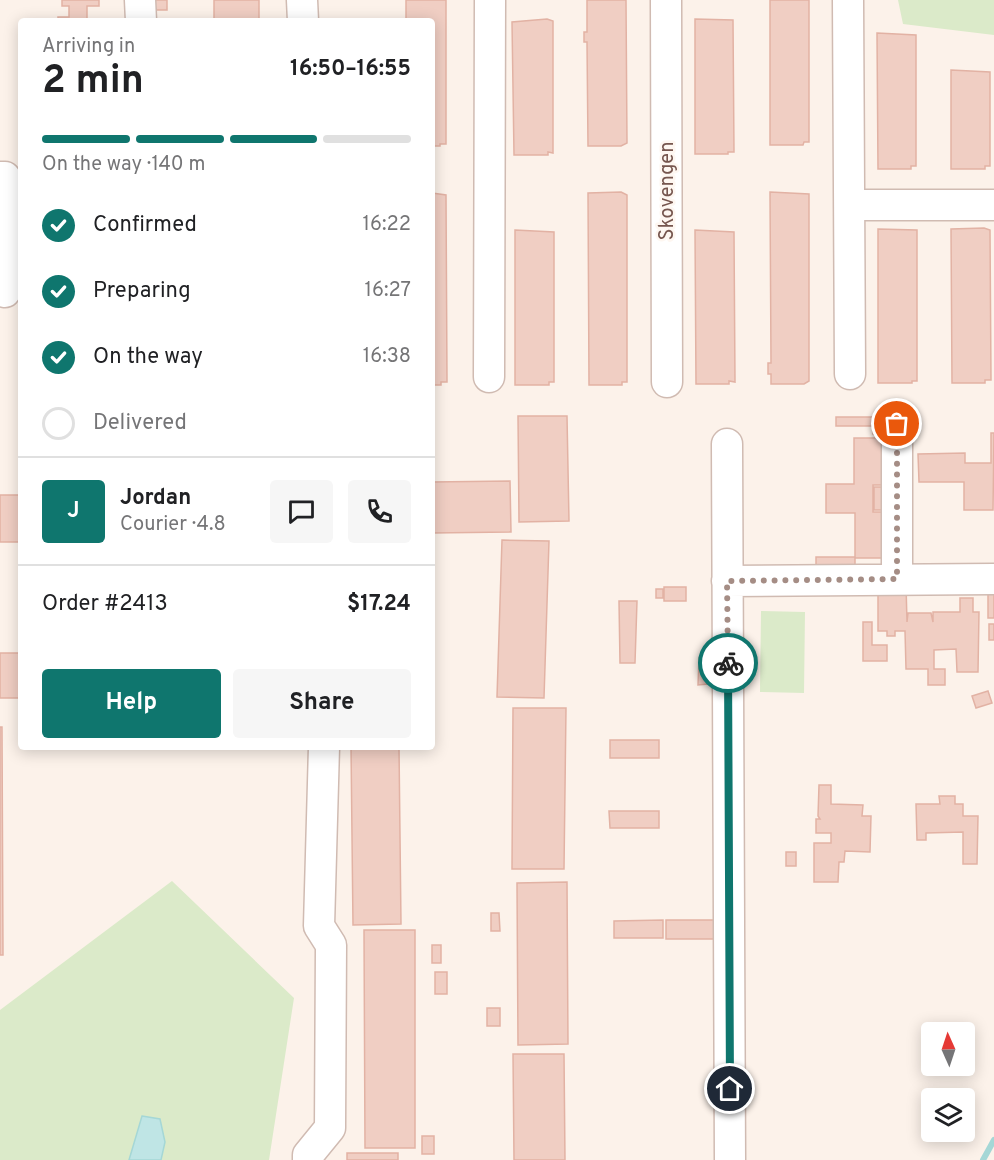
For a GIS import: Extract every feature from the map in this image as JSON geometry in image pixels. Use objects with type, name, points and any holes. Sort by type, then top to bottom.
[{"type":"street","points":[[140,0],[141,18]]},
{"type":"street","points":[[302,0],[303,18]]},
{"type":"street","points":[[489,377],[490,0]]},
{"type":"street","name":"Skovengen","points":[[666,0],[667,382]]},
{"type":"street","points":[[848,0],[850,374]]},
{"type":"street","points":[[0,177],[5,177],[2,231],[4,291],[0,291]]},
{"type":"street","points":[[850,205],[994,205]]},
{"type":"street","points":[[897,424],[897,579]]},
{"type":"street","points":[[727,444],[730,1160]]},
{"type":"street","points":[[727,581],[994,579]]},
{"type":"street","points":[[308,1160],[308,1155],[330,1128],[331,945],[319,926],[324,750]]},
{"type":"green space","points":[[898,0],[994,0],[994,35],[903,24]]},
{"type":"green space","points":[[761,611],[805,612],[804,693],[760,692]]},
{"type":"green space","points":[[172,881],[294,998],[269,1160],[161,1160],[165,1142],[143,1116],[129,1160],[0,1160],[0,1010]]},
{"type":"water","points":[[142,1116],[160,1119],[165,1142],[161,1160],[129,1160]]},
{"type":"building","points":[[62,0],[99,0],[99,6],[87,6],[87,18],[58,18],[69,17],[69,6],[62,6]]},
{"type":"building","points":[[150,0],[167,0],[167,10],[150,10]]},
{"type":"building","points":[[214,0],[259,0],[259,18],[214,18]]},
{"type":"building","points":[[406,0],[446,0],[446,144],[440,144],[440,146],[435,146],[435,18],[406,18]]},
{"type":"building","points":[[587,0],[626,0],[627,143],[621,146],[588,146],[587,42],[584,42],[584,32],[587,32]]},
{"type":"building","points":[[770,0],[809,0],[809,142],[804,142],[803,145],[770,145]]},
{"type":"building","points":[[547,19],[553,21],[553,153],[514,155],[512,22]]},
{"type":"building","points":[[695,19],[733,20],[734,152],[728,152],[728,154],[695,154]]},
{"type":"building","points":[[877,33],[916,35],[916,166],[911,166],[911,169],[878,169]]},
{"type":"building","points":[[951,70],[990,72],[990,166],[985,166],[985,169],[951,169]]},
{"type":"building","points":[[621,192],[627,195],[627,382],[622,382],[622,385],[589,385],[588,193]]},
{"type":"building","points":[[770,192],[809,194],[809,381],[804,384],[771,384],[771,374],[768,374],[768,363],[771,363]]},
{"type":"building","points":[[435,193],[446,195],[447,382],[441,382],[441,385],[435,385]]},
{"type":"building","points":[[984,228],[990,230],[991,380],[985,380],[985,383],[952,383],[951,229]]},
{"type":"building","points":[[878,229],[917,230],[917,381],[912,381],[912,383],[878,383]]},
{"type":"building","points":[[515,230],[554,232],[554,382],[549,382],[549,385],[515,385]]},
{"type":"building","points":[[695,230],[734,232],[735,382],[729,381],[729,384],[696,384]]},
{"type":"building","points":[[518,416],[567,416],[569,521],[519,522]]},
{"type":"building","points":[[836,417],[882,417],[882,434],[873,434],[873,426],[836,426]]},
{"type":"building","points":[[991,433],[994,433],[993,510],[964,510],[964,482],[919,482],[918,454],[965,453],[965,463],[991,463]]},
{"type":"building","points":[[854,438],[883,438],[883,485],[873,485],[873,512],[883,512],[883,558],[855,558],[855,566],[816,566],[816,557],[855,557],[855,513],[826,513],[826,484],[854,484]]},
{"type":"building","points":[[510,481],[511,532],[435,533],[435,482]]},
{"type":"building","points":[[874,487],[882,487],[882,510],[874,510]]},
{"type":"building","points":[[0,495],[18,495],[18,542],[0,542]]},
{"type":"building","points":[[502,540],[549,541],[544,698],[497,697]]},
{"type":"building","points":[[878,585],[906,585],[907,622],[908,613],[931,613],[933,622],[933,612],[960,612],[960,598],[973,598],[973,612],[979,612],[978,672],[957,672],[956,649],[934,650],[934,669],[945,669],[945,685],[928,685],[928,669],[906,669],[905,631],[895,631],[895,636],[887,636],[887,631],[878,631]]},
{"type":"building","points":[[664,587],[686,587],[686,601],[664,601]]},
{"type":"building","points":[[656,589],[663,589],[663,598],[656,598]]},
{"type":"building","points":[[988,589],[994,589],[994,618],[988,618]]},
{"type":"building","points":[[619,601],[637,601],[635,663],[620,663]]},
{"type":"building","points":[[863,622],[872,622],[872,645],[887,645],[887,661],[863,661]]},
{"type":"building","points":[[989,624],[994,624],[994,640],[989,640]]},
{"type":"building","points":[[0,653],[18,653],[18,698],[0,698]]},
{"type":"building","points":[[699,658],[709,659],[708,684],[698,685]]},
{"type":"building","points":[[988,691],[992,703],[976,708],[972,696]]},
{"type":"building","points":[[513,708],[566,708],[564,869],[512,869]]},
{"type":"building","points":[[0,727],[2,727],[3,955],[0,955]]},
{"type":"building","points":[[610,740],[659,740],[659,758],[610,758]]},
{"type":"building","points":[[351,750],[399,750],[401,924],[353,925]]},
{"type":"building","points":[[819,785],[831,785],[831,804],[863,805],[862,816],[871,816],[870,852],[845,851],[844,862],[839,862],[838,882],[814,882],[814,843],[831,843],[831,833],[816,833],[816,819],[820,819],[818,816]]},
{"type":"building","points":[[939,796],[955,796],[955,804],[963,804],[963,816],[978,816],[977,864],[963,864],[963,832],[926,833],[926,840],[917,840],[916,804],[940,804]]},
{"type":"building","points":[[609,811],[659,811],[659,828],[610,828]]},
{"type":"building","points":[[786,852],[796,852],[796,866],[786,866]]},
{"type":"building","points":[[567,882],[568,1044],[518,1045],[517,883]]},
{"type":"building","points":[[491,913],[499,913],[500,931],[491,931]]},
{"type":"building","points":[[663,920],[663,938],[614,938],[614,921]]},
{"type":"building","points":[[666,920],[716,920],[716,939],[666,939]]},
{"type":"building","points":[[364,930],[415,930],[415,1148],[365,1148]]},
{"type":"building","points":[[432,945],[441,945],[441,963],[432,963]]},
{"type":"building","points":[[435,972],[447,972],[447,994],[435,994]]},
{"type":"building","points":[[487,1008],[500,1008],[500,1026],[487,1026]]},
{"type":"building","points":[[513,1054],[564,1054],[565,1160],[514,1160]]},
{"type":"building","points":[[422,1136],[434,1136],[434,1154],[422,1154]]},
{"type":"building","points":[[347,1153],[398,1153],[398,1160],[347,1160]]},
{"type":"waterway","points":[[983,1160],[994,1140]]},
{"type":"way so far","points":[[728,663],[727,581],[897,579],[897,424]]},
{"type":"route","points":[[728,663],[730,1089]]}]
